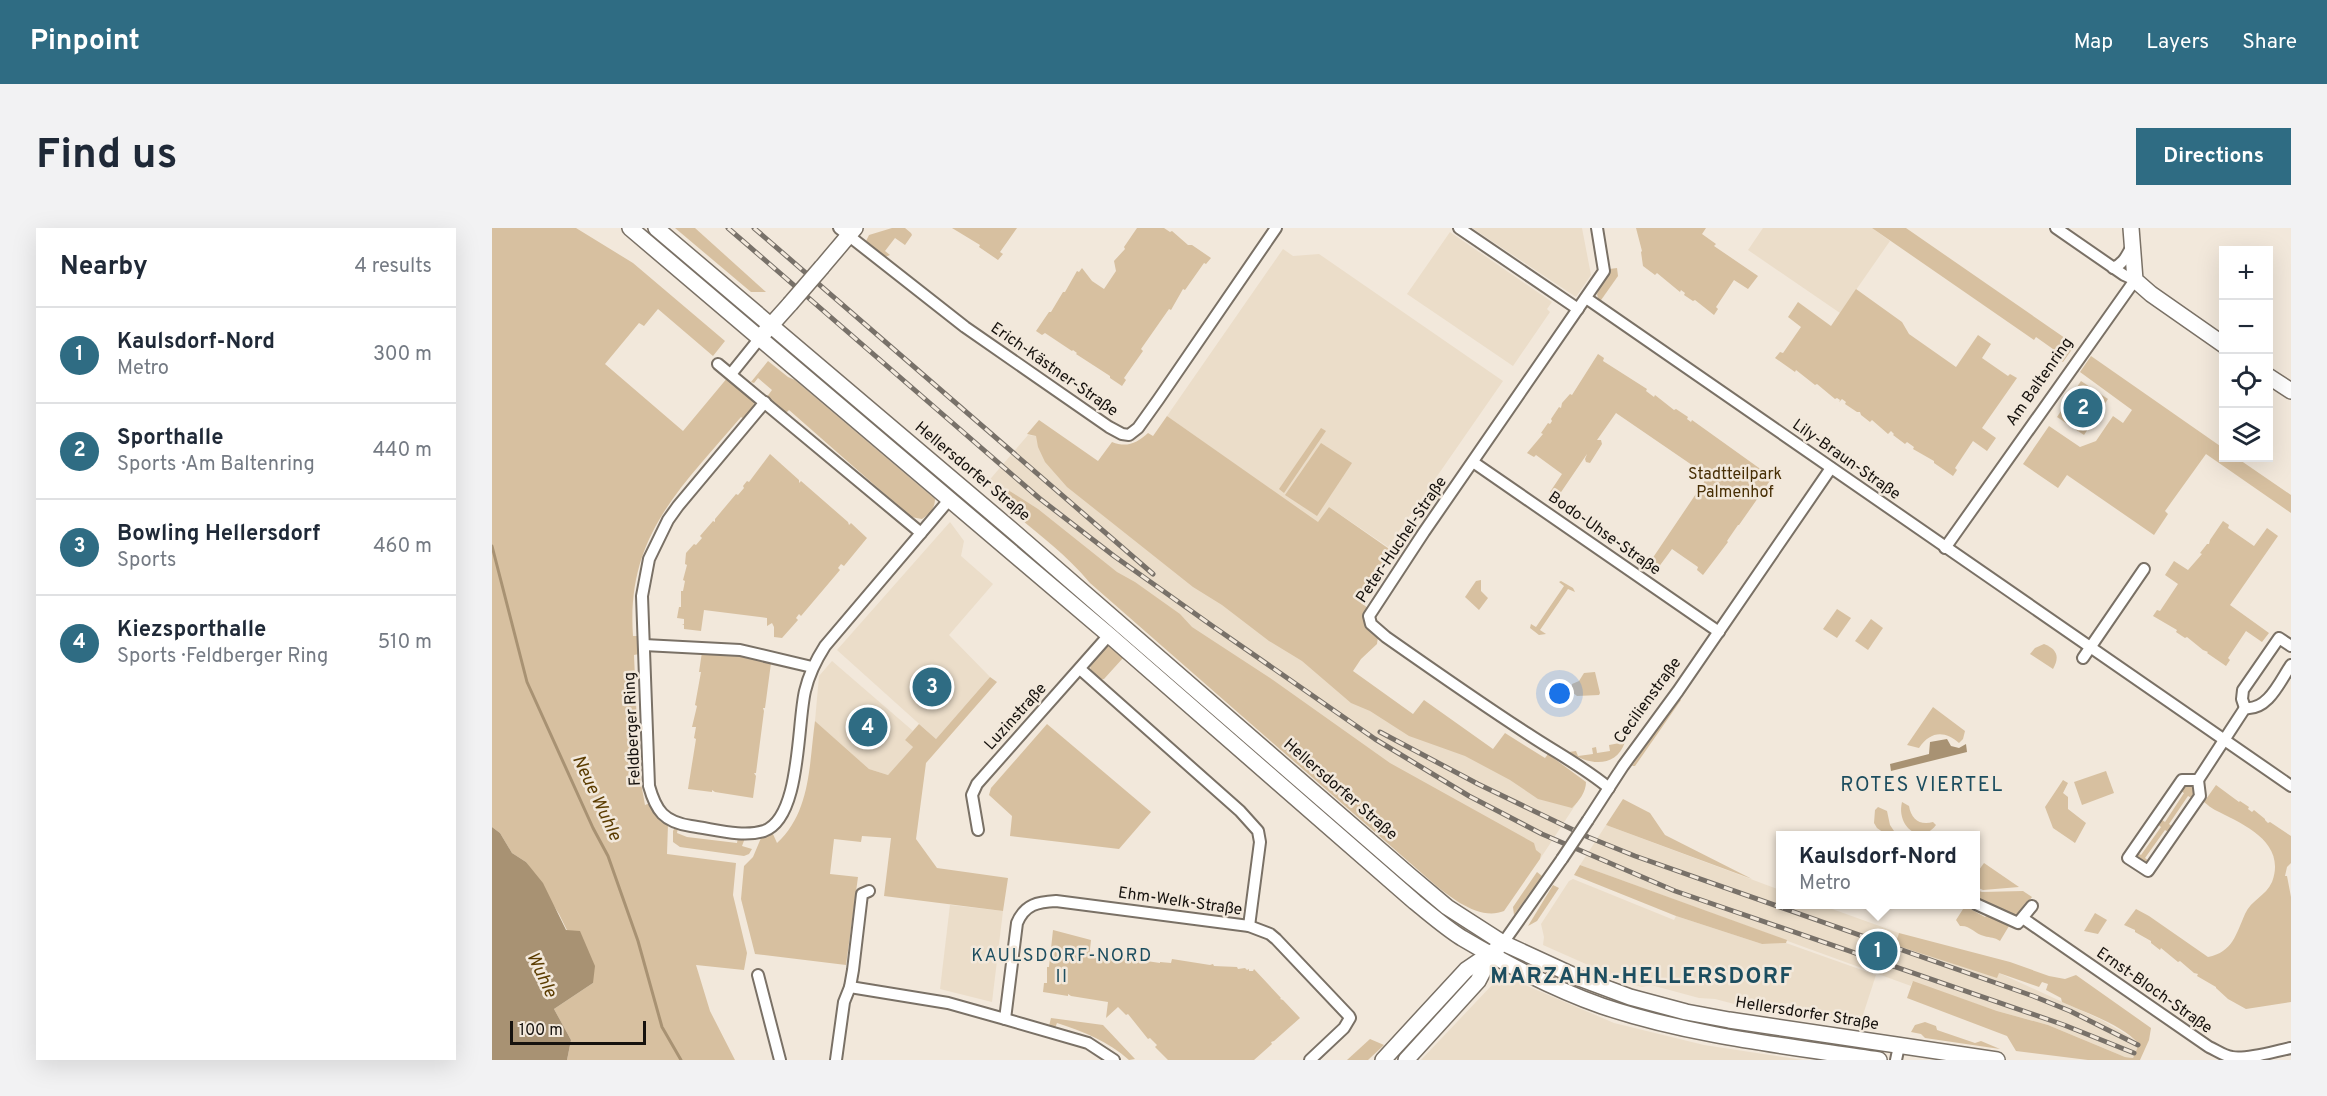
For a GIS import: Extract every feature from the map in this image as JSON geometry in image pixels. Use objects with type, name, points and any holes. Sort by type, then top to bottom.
[{"type":"main road","name":"Hellersdorfer Straße","points":[[630,228],[1109,635],[1415,902],[1458,935],[1568,992],[1601,1006],[1735,1038],[1879,1060]]},
{"type":"main road","name":"Hellersdorfer Straße","points":[[656,228],[1119,622],[1447,906],[1472,924],[1503,943],[1601,987],[1686,1012],[1897,1053],[1996,1060]]},
{"type":"main road","points":[[2131,228],[2135,280],[2219,342]]},
{"type":"main road","points":[[760,338],[822,267],[848,230]]},
{"type":"main road","points":[[2273,379],[2291,392]]},
{"type":"main road","points":[[1109,635],[1119,622]]},
{"type":"main road","name":"Cecilienstraße","points":[[1383,1060],[1466,970],[1492,954],[1503,943]]},
{"type":"main road","name":"Cecilienstraße","points":[[1406,1060],[1478,981],[1492,954]]},
{"type":"main road","points":[[1626,1013],[1646,1012],[1678,1020],[1684,1018],[1686,1012]]},
{"type":"street","name":"Erich-Kästner-Straße","points":[[848,230],[993,347],[1109,427],[1129,435],[1138,428],[1276,228]]},
{"type":"street","points":[[1459,228],[1578,309]]},
{"type":"street","name":"Peter-Huchel-Straße","points":[[1597,228],[1604,272],[1369,616],[1371,624],[1386,637],[1496,713],[1572,763],[1593,774],[1609,788]]},
{"type":"street","points":[[2056,228],[2113,268],[2135,280]]},
{"type":"street","points":[[2113,268],[2126,258],[2131,248]]},
{"type":"street","name":"Am Baltenring","points":[[1945,548],[2135,280]]},
{"type":"street","name":"Lily-Braun-Straße","points":[[1586,298],[2291,786]]},
{"type":"street","points":[[731,374],[760,338]]},
{"type":"street","points":[[718,364],[921,533]]},
{"type":"street","name":"Feldberger Ring","points":[[765,402],[678,506],[658,538],[649,559],[644,582],[649,786],[659,812],[682,825],[740,833],[764,831],[779,820],[790,796],[805,692],[812,667],[825,646],[949,500]]},
{"type":"street","name":"Bodo-Uhse-Straße","points":[[1473,462],[1719,632]]},
{"type":"street","name":"Cecilienstraße","points":[[1503,943],[1831,468]]},
{"type":"street","points":[[2083,658],[2144,569]]},
{"type":"street","name":"Luzinstraße","points":[[978,830],[972,795],[977,784],[1109,635]]},
{"type":"street","points":[[2245,708],[2242,699],[2243,690],[2279,638],[2291,646]]},
{"type":"street","points":[[644,645],[740,650],[812,667]]},
{"type":"street","points":[[2245,708],[2252,709],[2263,705],[2291,665]]},
{"type":"street","points":[[1080,669],[1252,821],[1258,831],[1260,852],[1250,927]]},
{"type":"street","points":[[2198,780],[2182,780],[2128,858],[2148,871],[2200,796],[2198,780],[2245,708]]},
{"type":"street","points":[[836,1060],[844,1002],[850,987],[862,894],[870,891]]},
{"type":"street","name":"Ehm-Welk-Straße","points":[[1005,1019],[1017,923],[1030,905],[1042,901],[1056,901],[1250,927],[1270,934],[1276,939],[1350,1018],[1347,1024],[1310,1060]]},
{"type":"street","points":[[1980,906],[2016,923],[2024,919],[2032,906]]},
{"type":"street","name":"Ernst-Bloch-Straße","points":[[2024,919],[2209,1047],[2231,1058],[2291,1048]]},
{"type":"street","points":[[758,975],[780,1060]]},
{"type":"street","points":[[850,987],[948,1003],[1088,1043],[1114,1060]]},
{"type":"shaded area","points":[[1472,228],[1582,228],[1591,275],[1576,297]]},
{"type":"shaded area","points":[[1763,228],[1872,228],[1890,241],[1840,313],[1748,250]]},
{"type":"shaded area","points":[[1450,232],[1552,302],[1547,309],[1550,312],[1513,366],[1407,294]]},
{"type":"shaded area","points":[[1283,249],[1293,256],[1319,254],[1503,381],[1388,547],[1329,507],[1318,523],[1167,416]]},
{"type":"shaded area","points":[[1028,435],[1036,436],[1364,693],[1576,804],[1540,859],[1475,829],[1003,502],[1001,497],[986,484]]},
{"type":"shaded area","points":[[950,522],[964,541],[961,556],[993,584],[949,635],[990,677],[936,739],[837,650]]},
{"type":"shaded area","points":[[832,661],[913,731],[905,740],[913,747],[888,775],[869,769],[815,721],[819,676]]},
{"type":"shaded area","points":[[1606,825],[1776,889],[1776,909],[1832,909],[1899,933],[1897,938],[1999,973],[2102,1020],[2139,1044],[2133,1058],[2125,1057],[2048,1025],[1997,1011],[1912,982],[1911,986],[1580,865]]},
{"type":"shaded area","points":[[1573,879],[1674,920],[1676,916],[1762,944],[1786,943],[1876,975],[1860,1024],[1852,1026],[1787,1003],[1774,1009],[1742,1006],[1715,999],[1699,998],[1651,985],[1642,987],[1543,945],[1541,924],[1569,881]]},
{"type":"shaded area","points":[[950,905],[1003,911],[992,1002],[940,989]]},
{"type":"shaded area","points":[[1509,978],[1614,1023],[1704,1045],[1803,1060],[1421,1060],[1492,985]]},
{"type":"green space","points":[[492,228],[576,228],[633,263],[725,341],[713,356],[658,309],[644,326],[639,323],[605,364],[683,431],[728,377],[753,398],[753,408],[746,420],[741,417],[698,467],[662,515],[648,541],[638,569],[633,601],[633,636],[638,636],[639,654],[634,655],[639,772],[645,805],[650,803],[668,824],[667,854],[736,863],[733,895],[747,953],[744,970],[696,965],[710,1011],[735,1060],[567,1060],[571,1040],[554,1009],[593,983],[559,914],[526,862],[512,853],[500,833],[492,827]]},
{"type":"green space","points":[[675,228],[695,228],[766,292],[751,292]]},
{"type":"green space","points":[[892,228],[905,228],[912,235],[905,245],[895,238],[885,251],[890,255],[885,257],[866,241],[869,235]]},
{"type":"green space","points":[[952,228],[1017,228],[1000,252],[1003,254],[998,260],[979,247],[980,245]]},
{"type":"green space","points":[[1137,228],[1164,228],[1172,231],[1188,245],[1192,245],[1211,258],[1206,264],[1204,263],[1185,290],[1183,289],[1171,310],[1169,309],[1141,349],[1143,351],[1124,378],[1126,380],[1122,386],[1073,350],[1045,333],[1042,335],[1036,331],[1065,292],[1077,271],[1079,272],[1082,268],[1092,281],[1104,289],[1116,271],[1114,261],[1125,249],[1124,247]]},
{"type":"green space","points":[[1636,228],[1706,228],[1702,234],[1716,244],[1714,246],[1758,276],[1748,289],[1734,280],[1716,307],[1718,309],[1714,315],[1657,273],[1655,275],[1643,266]]},
{"type":"green space","points":[[1872,228],[1906,228],[2075,345],[2063,362],[2058,359],[2060,354],[2036,337],[2034,340]]},
{"type":"green space","points":[[1617,268],[1618,276],[1599,303],[1597,294],[1609,269]]},
{"type":"green space","points":[[1856,289],[1902,322],[1909,334],[1956,367],[1978,335],[1991,344],[1982,358],[2008,376],[2010,374],[2017,378],[1982,428],[1996,438],[1987,451],[1973,441],[1955,468],[1957,470],[1953,476],[1934,461],[1913,449],[1914,447],[1907,442],[1905,444],[1891,431],[1888,434],[1872,420],[1870,422],[1860,412],[1845,404],[1846,402],[1842,399],[1839,402],[1840,400],[1835,399],[1817,384],[1815,385],[1796,370],[1795,372],[1775,358],[1780,352],[1783,353],[1801,327],[1788,317],[1798,302],[1831,326]]},
{"type":"green space","name":"Stadtteilpark Palmenhof","points":[[1598,354],[1604,358],[1603,361],[1647,389],[1646,391],[1654,397],[1655,395],[1674,410],[1688,417],[1687,419],[1691,422],[1692,420],[1766,473],[1768,471],[1774,475],[1703,575],[1697,570],[1698,567],[1672,549],[1658,568],[1650,562],[1708,476],[1616,413],[1597,440],[1601,440],[1602,444],[1590,463],[1585,459],[1587,454],[1557,498],[1550,492],[1562,474],[1536,455],[1534,457],[1527,453],[1543,434],[1541,433],[1548,423],[1550,424],[1562,403],[1570,394],[1572,395]]},
{"type":"green space","points":[[2091,356],[2219,445],[2219,462],[2243,462],[2291,495],[2291,513],[2206,454],[2165,511],[2168,514],[2154,535],[2067,475],[2058,488],[2023,464],[2049,426],[2080,447],[2096,441],[2113,416],[2123,423],[2132,410],[2080,372]]},
{"type":"green space","points":[[768,361],[795,380],[935,499],[930,513],[922,519],[911,517],[789,410],[785,414],[766,398],[772,390],[758,378],[754,383],[751,382]]},
{"type":"green space","points":[[2081,381],[2108,399],[2084,435],[2057,417]]},
{"type":"green space","points":[[1167,416],[1318,522],[1329,507],[1395,553],[1361,603],[1368,608],[1365,617],[1366,624],[1378,637],[1377,644],[1361,659],[1353,671],[1413,714],[1424,700],[1493,749],[1505,733],[1545,758],[1548,754],[1586,782],[1582,796],[1572,808],[1538,799],[1510,780],[1465,756],[1409,736],[1370,711],[1351,703],[1302,661],[1269,641],[1222,605],[1193,587],[1067,487],[1045,462],[1036,436],[1027,434],[1039,420],[1098,461],[1112,442],[1127,444],[1136,442],[1148,433],[1153,436]]},
{"type":"green space","points":[[1321,428],[1326,431],[1284,493],[1279,489]]},
{"type":"green space","points":[[1321,443],[1352,463],[1317,516],[1285,495]]},
{"type":"green space","points":[[770,454],[799,480],[799,483],[801,481],[849,525],[851,523],[867,538],[844,566],[841,564],[838,568],[840,570],[801,616],[799,614],[796,618],[798,620],[782,638],[774,637],[774,627],[772,623],[767,626],[767,618],[704,610],[701,631],[684,629],[682,624],[684,624],[684,619],[677,618],[685,581],[683,580],[687,565],[685,564],[686,553],[702,538],[700,536],[713,521],[715,522],[715,519],[744,488],[743,486],[747,481],[749,482]]},
{"type":"green space","points":[[1008,490],[1038,509],[1117,572],[1180,614],[1192,627],[1273,680],[1390,763],[1534,843],[1536,850],[1541,854],[1540,859],[1504,911],[1485,913],[1476,910],[1457,901],[1433,883],[1090,583],[1059,551],[1005,506],[1001,497]]},
{"type":"green space","points":[[2223,521],[2229,525],[2228,528],[2254,546],[2267,528],[2278,536],[2230,605],[2269,633],[2262,642],[2246,631],[2228,658],[2230,660],[2226,666],[2187,637],[2176,632],[2177,630],[2153,616],[2157,610],[2160,611],[2178,584],[2165,575],[2174,561],[2188,570],[2202,554],[2200,553],[2209,544]]},
{"type":"green space","points":[[1481,580],[1481,591],[1488,598],[1479,610],[1465,597],[1476,581]]},
{"type":"green space","points":[[1559,582],[1573,588],[1575,592],[1568,589],[1540,630],[1546,634],[1539,635],[1530,628],[1531,624],[1536,627],[1564,586]]},
{"type":"green space","points":[[1837,609],[1851,618],[1837,638],[1823,629]]},
{"type":"green space","points":[[1871,619],[1883,628],[1868,650],[1855,641]]},
{"type":"green space","points":[[2044,644],[2052,648],[2056,654],[2053,669],[2030,654],[2035,648]]},
{"type":"green space","points":[[1107,645],[1123,658],[1104,679],[1098,680],[1093,675],[1090,666]]},
{"type":"green space","points":[[702,652],[733,655],[771,663],[765,708],[763,708],[756,773],[754,773],[756,776],[753,798],[712,790],[712,792],[688,789],[696,739],[694,738],[696,727],[692,727],[697,706],[695,705]]},
{"type":"green space","points":[[1595,672],[1599,695],[1577,696],[1572,692],[1572,684],[1579,681],[1584,673]]},
{"type":"green space","points":[[990,677],[997,682],[926,763],[916,839],[937,868],[1008,878],[1003,911],[884,896],[891,838],[862,836],[861,842],[834,839],[830,874],[858,877],[846,965],[755,954],[741,899],[744,866],[753,857],[761,838],[773,834],[777,843],[788,831],[796,817],[806,786],[815,721],[869,769],[888,775],[913,747],[905,740],[919,724],[936,739]]},
{"type":"green space","points":[[1677,699],[1681,700],[1635,766],[1632,766]]},
{"type":"green space","points":[[1933,707],[1965,731],[1963,739],[1959,743],[1948,736],[1938,734],[1928,738],[1919,748],[1907,745]]},
{"type":"green space","points":[[1213,715],[1466,926],[1464,929],[1358,843],[1211,717]]},
{"type":"green space","points":[[1047,724],[1151,812],[1119,849],[1010,836],[1012,816],[989,795],[991,788]]},
{"type":"green space","points":[[1625,742],[1615,757],[1601,762],[1584,760],[1569,752],[1576,751],[1578,756],[1593,754],[1592,748],[1596,747],[1597,753],[1610,751],[1609,745]]},
{"type":"green space","points":[[2106,771],[2114,793],[2082,805],[2074,782]]},
{"type":"green space","points":[[2063,780],[2068,783],[2063,793],[2068,797],[2068,809],[2086,823],[2075,843],[2053,828],[2045,807]]},
{"type":"green space","points":[[2194,783],[2197,792],[2194,799],[2188,796],[2169,824],[2174,828],[2170,833],[2165,830],[2145,858],[2150,862],[2147,864],[2136,859],[2136,852],[2141,855],[2161,827],[2156,823],[2159,818],[2165,822],[2184,793],[2179,790],[2183,785]]},
{"type":"green space","points":[[2216,785],[2249,807],[2248,809],[2252,812],[2254,810],[2268,823],[2270,822],[2291,836],[2291,863],[2287,867],[2285,876],[2287,876],[2291,897],[2291,1002],[2246,1009],[2228,999],[2216,987],[2197,976],[2198,974],[2161,948],[2160,950],[2151,941],[2124,925],[2136,909],[2208,957],[2216,955],[2232,941],[2248,909],[2269,887],[2275,868],[2268,845],[2249,828],[2204,802]]},
{"type":"green space","points":[[1623,799],[1650,813],[1665,835],[1752,879],[1606,825]]},
{"type":"green space","points":[[1902,802],[1909,806],[1914,818],[1920,822],[1933,822],[1936,825],[1930,831],[1913,831],[1906,825],[1901,811]]},
{"type":"green space","points":[[1878,807],[1887,811],[1894,831],[1881,831],[1877,828],[1874,823],[1875,810]]},
{"type":"green space","points":[[675,827],[678,828],[677,833],[687,837],[737,843],[738,837],[745,838],[742,846],[752,849],[744,856],[680,847],[673,842]]},
{"type":"green space","points":[[1984,863],[2019,887],[1980,889],[1980,868]]},
{"type":"green space","points":[[1580,865],[1787,940],[1786,943],[1762,944],[1676,916],[1574,875]]},
{"type":"green space","points":[[1537,872],[1542,876],[1514,915],[1513,907]]},
{"type":"green space","points":[[1553,885],[1559,888],[1537,921],[1528,926]]},
{"type":"green space","points":[[1980,891],[2023,891],[2032,897],[2016,920],[1980,903]]},
{"type":"green space","points":[[1963,909],[1970,909],[1985,917],[1988,914],[2009,926],[2000,941],[1960,926],[1956,920]]},
{"type":"green space","points":[[2095,913],[2107,920],[2098,934],[2084,931]]},
{"type":"green space","points":[[1053,930],[1091,940],[1089,958],[1105,958],[1106,955],[1160,963],[1171,963],[1172,959],[1213,964],[1214,966],[1237,967],[1238,969],[1245,968],[1249,971],[1254,969],[1300,1018],[1271,1042],[1272,1044],[1254,1060],[1168,1060],[1128,1014],[1126,1015],[1118,1007],[1106,1018],[1108,1002],[1068,994],[1068,996],[1043,992],[1044,983],[1047,983]]},
{"type":"green space","points":[[1899,933],[2010,962],[2049,976],[2065,979],[2076,975],[2151,1028],[2149,1040],[2140,1060],[2088,1060],[2016,1051],[2007,1036],[1907,998],[1913,981],[1997,1011],[2048,1025],[2125,1057],[2133,1058],[2139,1044],[2113,1025],[2062,1002],[2061,998],[2046,990],[2048,984],[2042,982],[2039,987],[1999,973],[1997,978],[1895,945]]},
{"type":"green space","points":[[1051,1018],[1103,1025],[1135,1059],[1129,1060],[1104,1042],[1076,1030],[1057,1023],[1055,1028],[1049,1026]]},
{"type":"green space","points":[[1925,1022],[1936,1026],[1937,1030],[1975,1043],[1981,1041],[2000,1049],[1925,1038],[1921,1034],[1911,1032],[1915,1025]]},
{"type":"green space","points":[[1745,1033],[1874,1047],[1873,1054]]},
{"type":"green space","points":[[1370,1039],[1384,1045],[1368,1060],[1347,1060]]},
{"type":"water","points":[[1947,739],[1951,746],[1959,748],[1966,744],[1967,752],[1891,771],[1890,764],[1929,754],[1930,742]]},
{"type":"water","name":"Wuhle","points":[[492,827],[500,833],[512,853],[526,862],[543,883],[566,930],[580,931],[595,966],[593,983],[554,1009],[571,1040],[567,1060],[492,1060]]},
{"type":"waterway","name":"Neue Wuhle","points":[[492,546],[527,682],[608,856],[638,941],[662,1027],[681,1060]]},
{"type":"railway","points":[[728,228],[1039,498],[1114,556],[1375,739],[1469,796],[1542,834],[1675,891],[2064,1025],[2134,1053]]},
{"type":"railway","points":[[754,228],[1153,574]]},
{"type":"railway","points":[[1380,732],[1478,784],[1588,837],[1776,906]]},
{"type":"railway","points":[[1786,909],[2033,996],[2070,1011],[2138,1045]]},
{"type":"place","name":"Sporthalle","points":[[2083,408]]},
{"type":"place","name":"Bowling Hellersdorf","points":[[932,687]]},
{"type":"place","name":"Kiezsporthalle","points":[[868,727]]},
{"type":"place","name":"Kaulsdorf-Nord","points":[[1878,951]]},
{"type":"district","name":"ROTES VIERTEL","points":[[1922,786]]},
{"type":"district","name":"KAULSDORF-NORD II","points":[[1062,966]]},
{"type":"district","name":"MARZAHN-HELLERSDORF","points":[[1642,977]]}]
